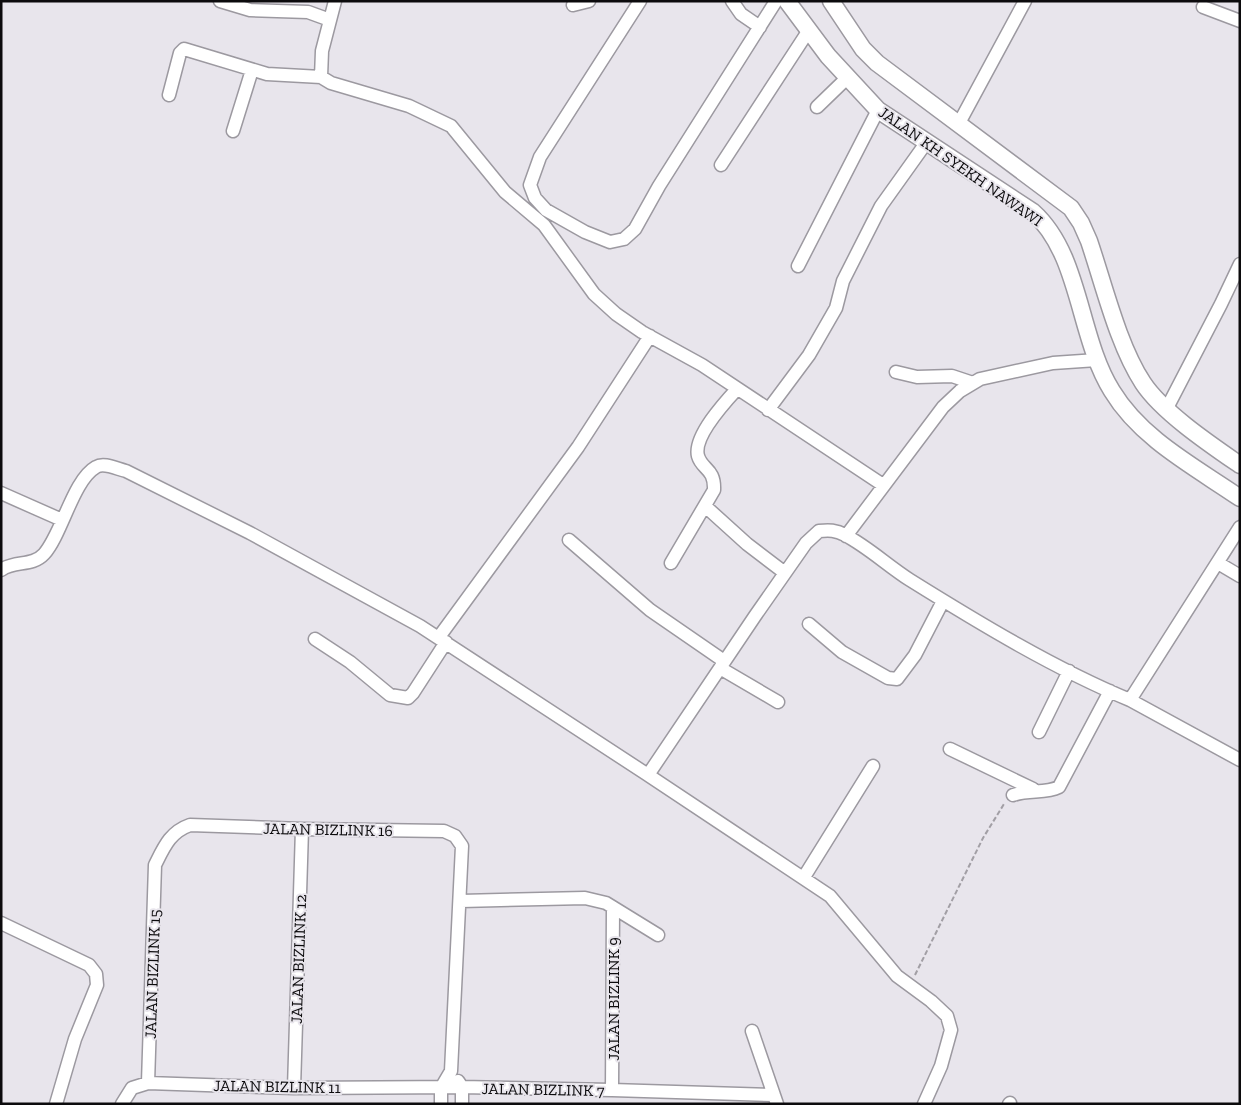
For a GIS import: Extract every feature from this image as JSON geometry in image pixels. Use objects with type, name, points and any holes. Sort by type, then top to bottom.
[{"type":"main road","name":"JALAN KH SYEKH NAWAWI","points":[[787,1],[847,78],[878,110],[1033,212],[1046,224],[1062,254],[1097,360],[1112,391],[1132,419],[1166,447],[1240,498]]},
{"type":"main road","name":"JALAN KH SYEKH NAWAWI","points":[[831,1],[862,49],[877,63],[1071,208],[1081,223],[1089,241],[1128,356],[1144,385],[1166,408],[1240,465]]},
{"type":"street","points":[[220,1],[250,10],[308,12],[330,20]]},
{"type":"street","points":[[321,78],[322,51],[335,1]]},
{"type":"street","points":[[573,5],[589,1]]},
{"type":"street","points":[[640,1],[540,157],[530,185],[535,198],[546,210],[584,232],[610,242],[624,239],[635,229],[659,186],[776,1]]},
{"type":"street","points":[[732,1],[741,14],[760,27]]},
{"type":"street","points":[[958,125],[1025,1]]},
{"type":"street","points":[[1203,7],[1240,21]]},
{"type":"street","points":[[721,165],[810,30]]},
{"type":"street","points":[[169,96],[180,53],[184,49],[267,74],[321,78],[331,83],[409,106],[451,126],[506,192],[544,225],[594,294],[616,314],[650,336],[702,365],[882,485]]},
{"type":"street","points":[[233,131],[252,70]]},
{"type":"street","points":[[817,107],[847,78]]},
{"type":"street","points":[[798,266],[878,110]]},
{"type":"street","points":[[768,410],[809,356],[836,308],[843,281],[882,206],[926,143]]},
{"type":"street","points":[[1166,408],[1234,294],[1240,264]]},
{"type":"street","points":[[315,639],[350,662],[390,695],[408,698],[443,640],[578,447],[650,336]]},
{"type":"street","points":[[846,536],[882,485],[943,407],[960,391],[980,379],[1053,363],[1097,360]]},
{"type":"street","points":[[896,372],[917,377],[952,376],[973,383]]},
{"type":"street","points":[[671,563],[714,490],[715,478],[698,456],[698,447],[703,433],[737,388]]},
{"type":"street","points":[[1,570],[16,564],[37,560],[45,553],[85,477],[97,466],[108,466],[126,471],[250,533],[443,640],[804,877],[830,896],[871,944],[885,964],[947,1016],[951,1030],[941,1066],[924,1104]]},
{"type":"street","points":[[1,493],[62,520]]},
{"type":"street","points":[[705,506],[747,544],[785,573]]},
{"type":"street","points":[[1130,700],[1240,527]]},
{"type":"street","points":[[648,774],[806,543],[819,531],[834,530],[846,536],[892,569],[943,601],[1069,671],[1130,700],[1240,760]]},
{"type":"street","points":[[570,540],[650,610],[722,665],[778,702]]},
{"type":"street","points":[[1218,563],[1240,576]]},
{"type":"street","points":[[808,624],[842,652],[888,678],[897,678],[915,655],[943,601]]},
{"type":"street","points":[[1039,732],[1069,671]]},
{"type":"street","points":[[1013,795],[1024,791],[1052,790],[1064,782],[1110,691]]},
{"type":"street","points":[[950,749],[1036,791]]},
{"type":"street","points":[[804,877],[873,766]]},
{"type":"street","name":"JALAN BIZLINK 16","points":[[155,866],[167,843],[178,829],[190,824],[302,829],[444,830],[454,836],[462,846],[461,900],[451,1071]]},
{"type":"street","name":"JALAN BIZLINK 12","points":[[294,1088],[302,829]]},
{"type":"street","name":"JALAN BIZLINK 15","points":[[148,1083],[155,866]]},
{"type":"street","points":[[461,900],[585,898],[606,903],[658,935]]},
{"type":"street","name":"JALAN BIZLINK 9","points":[[612,1090],[613,908]]},
{"type":"street","points":[[1,923],[89,965],[96,974],[97,985],[75,1039],[56,1104]]},
{"type":"street","points":[[752,1031],[776,1099]]},
{"type":"street","points":[[441,1104],[441,1088],[451,1071],[462,1087],[462,1104]]},
{"type":"street","points":[[122,1104],[132,1088],[148,1083]]},
{"type":"street","name":"JALAN BIZLINK 11","points":[[148,1083],[294,1088],[441,1088]]},
{"type":"street","name":"JALAN BIZLINK 7","points":[[441,1088],[612,1090],[776,1099]]},
{"type":"path","points":[[910,986],[983,838],[1004,804],[1013,795]]}]
